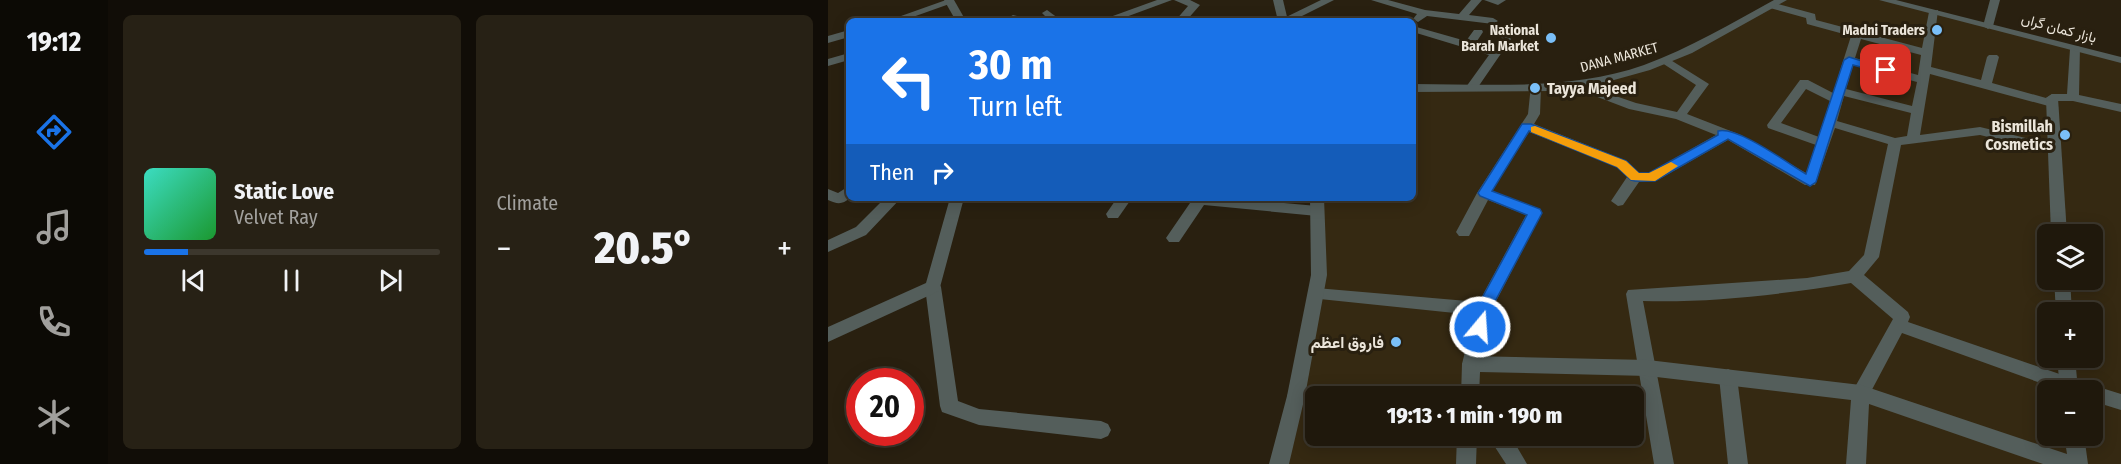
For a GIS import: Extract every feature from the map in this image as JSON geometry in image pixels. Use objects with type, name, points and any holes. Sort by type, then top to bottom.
[{"type":"street","points":[[1111,18],[1146,2],[1167,0]]},
{"type":"street","points":[[1179,0],[1196,5],[1183,18]]},
{"type":"street","points":[[1278,0],[1282,18]]},
{"type":"street","points":[[1289,18],[1328,0]]},
{"type":"street","points":[[1376,0],[1402,2],[1425,13],[1493,21]]},
{"type":"street","points":[[1462,17],[1476,0]]},
{"type":"street","points":[[1489,0],[1498,2],[1502,0]]},
{"type":"street","points":[[1988,26],[1995,0]]},
{"type":"street","points":[[906,16],[950,1],[959,18]]},
{"type":"street","name":"بازار کمان گراں","points":[[1889,1],[2121,60]]},
{"type":"street","points":[[1778,3],[1811,16],[1811,22],[1927,53]]},
{"type":"street","name":"DANA MARKET","points":[[1416,88],[1535,88],[1596,81],[1665,61],[1778,3]]},
{"type":"street","points":[[1913,140],[1934,12]]},
{"type":"street","points":[[1047,13],[1053,18]]},
{"type":"street","points":[[1416,23],[1425,13]]},
{"type":"street","points":[[1416,27],[1495,53]]},
{"type":"street","points":[[1468,46],[1478,32]]},
{"type":"street","points":[[828,40],[846,34]]},
{"type":"street","points":[[1572,85],[1633,106],[1680,117],[1736,138],[1810,182],[1857,34]]},
{"type":"street","points":[[1472,87],[1505,39]]},
{"type":"street","points":[[2073,97],[2076,48]]},
{"type":"street","points":[[828,63],[846,57]]},
{"type":"street","points":[[1986,85],[1993,57]]},
{"type":"street","points":[[1849,60],[1986,85],[2052,100],[2073,97],[2121,108]]},
{"type":"street","points":[[1665,61],[1703,84],[1680,117]]},
{"type":"street","points":[[1823,143],[1773,125],[1804,83],[1839,95],[1917,111]]},
{"type":"street","points":[[1464,232],[1484,193],[1534,114],[1535,88]]},
{"type":"street","points":[[2052,100],[2058,224]]},
{"type":"street","points":[[1830,123],[1895,142],[1980,131],[2054,149]]},
{"type":"street","points":[[1526,126],[1622,164],[1635,177],[1651,178],[1727,135],[1722,133]]},
{"type":"street","points":[[1664,464],[1634,294],[1668,294],[1807,284],[1854,276],[1871,257],[1895,142]]},
{"type":"street","points":[[1618,201],[1635,177]]},
{"type":"street","points":[[828,194],[839,199],[846,193]]},
{"type":"street","points":[[1470,386],[1471,364],[1484,309],[1535,213],[1484,193]]},
{"type":"street","points":[[828,246],[861,231],[891,201]]},
{"type":"street","points":[[956,201],[933,287],[950,406],[979,417],[1101,430]]},
{"type":"street","points":[[1113,214],[1123,201]]},
{"type":"street","points":[[1174,238],[1194,201]]},
{"type":"street","points":[[1229,201],[1317,204],[1319,275],[1296,396],[1278,464]]},
{"type":"street","points":[[1854,276],[1902,317],[1861,393],[1856,464]]},
{"type":"street","points":[[828,335],[933,287]]},
{"type":"street","points":[[1316,294],[1484,309]]},
{"type":"street","points":[[1898,325],[2051,380]]},
{"type":"street","points":[[1471,364],[1647,368],[1861,393],[2070,464]]},
{"type":"street","points":[[1728,377],[1737,464]]},
{"type":"street","points":[[1296,396],[1305,396]]},
{"type":"street","points":[[2103,396],[2121,402]]},
{"type":"street","points":[[1466,464],[1467,446]]},
{"type":"street","points":[[1505,446],[1517,464]]},
{"type":"street","points":[[2076,446],[2078,464]]},
{"type":"shaded area","points":[[1782,0],[1884,0],[2121,60],[2121,464],[1279,464],[1319,275],[1317,201],[1416,201],[1416,86],[1572,85],[1646,68]]},
{"type":"slow traffic","points":[[1535,130],[1622,164],[1635,177],[1651,178],[1671,166]]},
{"type":"place","name":"Madni Traders","points":[[1937,30]]},
{"type":"place","name":"National Barah Market","points":[[1551,38]]},
{"type":"place","name":"Tayya Majeed","points":[[1535,88]]},
{"type":"place","name":"Bismillah Cosmetics","points":[[2065,135]]},
{"type":"place","name":"فاروق اعظم","points":[[1396,342]]},
{"type":"route","points":[[1480,327],[1484,309],[1535,213],[1484,193],[1526,126],[1622,164],[1635,177],[1651,178],[1727,135],[1722,133],[1736,138],[1810,182],[1849,60],[1886,70]]}]
